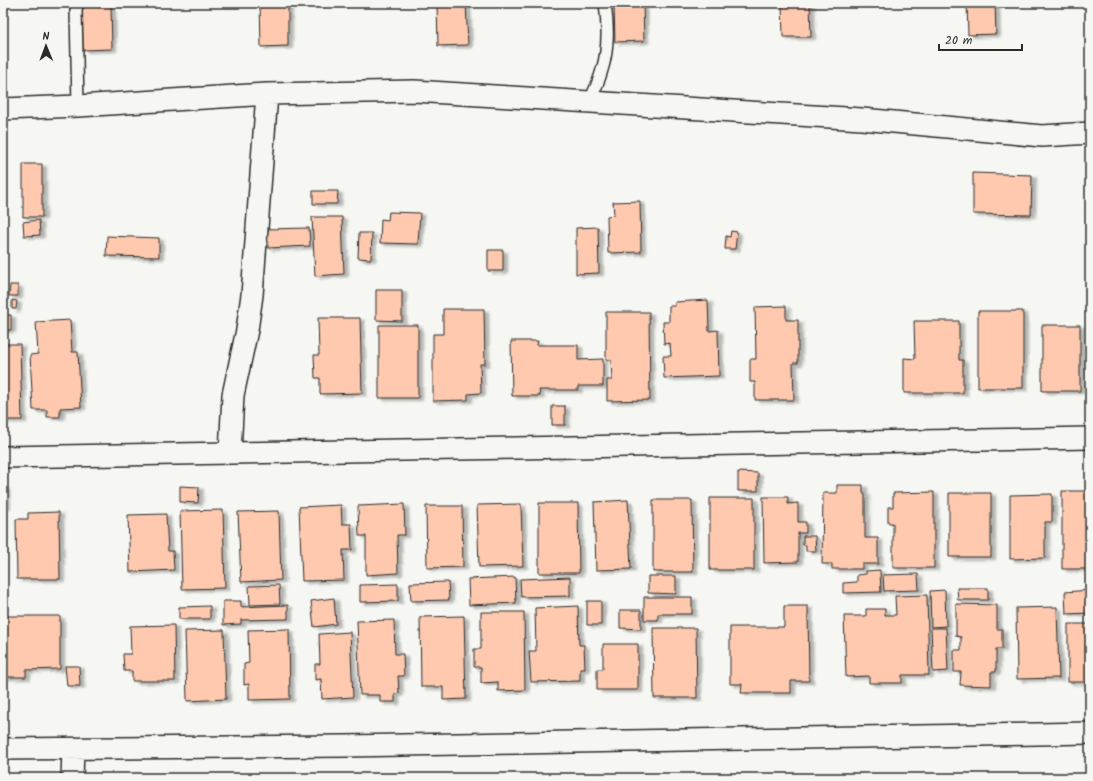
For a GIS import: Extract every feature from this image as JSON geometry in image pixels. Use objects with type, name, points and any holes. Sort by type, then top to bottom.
[{"type":"street","points":[[3,109],[78,106],[267,94],[414,91],[862,119],[1042,136],[1090,133]]},
{"type":"street","points":[[230,452],[233,395],[247,330],[252,295],[267,94]]},
{"type":"street","points":[[3,456],[1090,438]]},
{"type":"street","points":[[3,749],[369,746],[1090,733]]},
{"type":"street","points":[[72,778],[73,749]]},
{"type":"lane","points":[[78,3],[76,10],[78,106]]},
{"type":"lane","points":[[589,102],[602,70],[606,50],[608,30],[605,3]]},
{"type":"building","points":[[260,3],[288,3],[288,46],[261,47]]},
{"type":"building","points":[[437,3],[466,3],[468,45],[438,46]]},
{"type":"building","points":[[614,3],[643,3],[644,41],[615,42]]},
{"type":"building","points":[[782,3],[810,3],[811,37],[783,37]]},
{"type":"building","points":[[967,3],[995,3],[996,34],[968,35]]},
{"type":"building","points":[[82,5],[111,5],[112,49],[83,50]]},
{"type":"building","points":[[23,164],[42,164],[42,217],[23,217]]},
{"type":"building","points":[[973,173],[1032,175],[1031,215],[973,214]]},
{"type":"building","points":[[313,191],[338,191],[337,204],[313,204]]},
{"type":"building","points":[[640,201],[641,252],[608,253],[607,216],[614,215],[613,202]]},
{"type":"building","points":[[389,212],[420,213],[418,244],[380,243],[381,219],[388,220]]},
{"type":"building","points":[[312,217],[342,217],[344,274],[315,276]]},
{"type":"building","points":[[39,220],[40,235],[24,236],[23,222]]},
{"type":"building","points":[[598,227],[599,273],[576,274],[576,228]]},
{"type":"building","points":[[309,228],[310,246],[268,248],[267,229]]},
{"type":"building","points":[[731,231],[737,232],[735,249],[725,249],[726,236],[730,237]]},
{"type":"building","points":[[359,233],[372,233],[371,259],[358,258]]},
{"type":"building","points":[[107,236],[159,238],[159,257],[106,256]]},
{"type":"building","points":[[488,250],[503,250],[503,271],[488,271]]},
{"type":"building","points":[[10,285],[18,285],[18,296],[9,296]]},
{"type":"building","points":[[376,290],[402,290],[402,321],[376,320]]},
{"type":"building","points":[[12,300],[17,301],[16,309],[12,309]]},
{"type":"building","points":[[708,300],[709,331],[718,330],[719,376],[664,378],[663,356],[671,356],[670,343],[664,344],[663,322],[669,322],[669,306],[675,306],[675,302]]},
{"type":"building","points":[[786,306],[786,320],[798,320],[798,363],[793,363],[794,400],[755,400],[755,382],[750,382],[750,359],[756,359],[755,307]]},
{"type":"building","points":[[443,309],[484,309],[485,364],[480,364],[481,393],[468,394],[468,400],[433,401],[433,334],[443,334]]},
{"type":"building","points":[[978,311],[1023,311],[1023,388],[978,388]]},
{"type":"building","points":[[606,312],[649,312],[650,400],[607,401],[607,380],[612,380],[611,360],[606,360]]},
{"type":"building","points":[[3,315],[11,315],[11,330],[3,330]]},
{"type":"building","points":[[318,318],[360,318],[362,393],[320,394],[320,378],[315,378],[314,355],[319,355]]},
{"type":"building","points":[[70,320],[72,352],[78,352],[81,407],[60,408],[60,417],[47,417],[47,410],[33,410],[30,355],[38,354],[36,322]]},
{"type":"building","points":[[914,321],[959,321],[959,360],[963,360],[963,393],[904,393],[904,358],[915,359]]},
{"type":"building","points":[[379,325],[418,325],[418,398],[379,398]]},
{"type":"building","points":[[1042,325],[1080,325],[1080,391],[1042,391]]},
{"type":"building","points":[[511,341],[538,341],[537,345],[578,345],[578,360],[603,359],[603,386],[578,386],[578,390],[539,390],[540,396],[512,396]]},
{"type":"building","points":[[3,344],[20,344],[22,420],[3,420]]},
{"type":"building","points":[[552,406],[565,406],[565,425],[552,425]]},
{"type":"building","points":[[738,472],[758,473],[758,491],[738,491]]},
{"type":"building","points":[[837,485],[863,485],[863,493],[865,493],[865,538],[878,538],[878,564],[862,564],[862,569],[832,569],[832,564],[822,564],[823,493],[837,493]]},
{"type":"building","points":[[180,486],[199,487],[198,503],[180,502]]},
{"type":"building","points":[[3,487],[5,487],[6,506],[3,507]]},
{"type":"building","points":[[1062,491],[1090,491],[1090,569],[1062,569]]},
{"type":"building","points":[[934,492],[934,568],[893,568],[893,523],[888,523],[888,507],[893,507],[893,493]]},
{"type":"building","points":[[949,493],[991,493],[991,557],[949,557]]},
{"type":"building","points":[[1052,494],[1052,522],[1045,522],[1045,558],[1010,559],[1010,495]]},
{"type":"building","points":[[763,497],[788,497],[788,504],[798,503],[798,522],[806,522],[806,533],[798,533],[798,562],[764,563]]},
{"type":"building","points":[[710,498],[754,498],[754,570],[710,570]]},
{"type":"building","points":[[628,500],[631,569],[596,570],[594,502]]},
{"type":"building","points":[[653,500],[692,500],[693,572],[653,572]]},
{"type":"building","points":[[539,503],[578,503],[579,573],[539,573]]},
{"type":"building","points":[[404,504],[405,535],[397,535],[398,573],[366,575],[366,536],[359,536],[358,506]]},
{"type":"building","points":[[521,504],[523,566],[479,567],[477,505]]},
{"type":"building","points":[[341,505],[342,524],[351,524],[352,550],[343,550],[344,580],[302,581],[299,507]]},
{"type":"building","points":[[426,506],[462,506],[463,567],[427,568]]},
{"type":"building","points":[[223,510],[225,588],[182,589],[180,511]]},
{"type":"building","points":[[279,511],[281,580],[241,582],[238,512]]},
{"type":"building","points":[[59,512],[60,579],[17,579],[16,519],[28,519],[28,513]]},
{"type":"building","points":[[166,514],[168,551],[173,551],[174,570],[130,572],[128,515]]},
{"type":"building","points":[[803,536],[815,536],[816,551],[806,551],[806,545],[803,545]]},
{"type":"building","points":[[880,570],[881,592],[843,593],[843,583],[857,582],[857,575],[866,574],[866,571]]},
{"type":"building","points":[[918,574],[919,590],[884,591],[883,575]]},
{"type":"building","points":[[648,576],[676,576],[676,594],[648,593]]},
{"type":"building","points":[[515,577],[516,603],[469,605],[468,579]]},
{"type":"building","points":[[570,577],[570,596],[521,597],[520,579]]},
{"type":"building","points":[[448,582],[449,600],[411,601],[410,583]]},
{"type":"building","points":[[398,584],[398,601],[360,602],[360,585]]},
{"type":"building","points":[[279,585],[280,604],[250,605],[249,586]]},
{"type":"building","points":[[957,588],[988,588],[988,600],[958,600]]},
{"type":"building","points":[[945,590],[946,626],[931,627],[930,591]]},
{"type":"building","points":[[1090,590],[1090,613],[1066,614],[1065,592]]},
{"type":"building","points":[[927,595],[929,675],[902,675],[902,683],[869,683],[869,676],[846,677],[844,616],[866,616],[866,609],[885,609],[885,615],[896,615],[895,596]]},
{"type":"building","points":[[644,597],[692,597],[692,614],[658,614],[658,620],[644,620]]},
{"type":"building","points":[[334,598],[336,624],[314,627],[311,601]]},
{"type":"building","points":[[223,601],[241,601],[241,607],[288,605],[288,619],[241,620],[241,624],[223,625]]},
{"type":"building","points":[[587,601],[601,601],[601,625],[587,625]]},
{"type":"building","points":[[956,604],[997,605],[997,629],[1002,629],[1002,649],[996,649],[996,672],[991,672],[991,686],[960,685],[961,672],[954,672],[954,650],[961,650],[961,637],[956,636]]},
{"type":"building","points":[[210,606],[210,619],[179,619],[179,607]]},
{"type":"building","points":[[578,606],[579,645],[584,645],[585,669],[580,669],[580,681],[531,682],[529,651],[536,651],[535,608]]},
{"type":"building","points":[[784,606],[808,606],[809,681],[791,681],[791,693],[741,693],[742,684],[730,684],[730,627],[784,627]]},
{"type":"building","points":[[1057,607],[1059,678],[1017,679],[1016,608]]},
{"type":"building","points":[[620,610],[641,610],[641,629],[620,628]]},
{"type":"building","points":[[481,612],[524,612],[525,690],[498,691],[498,682],[481,683],[481,667],[474,667],[474,649],[481,649]]},
{"type":"building","points":[[3,616],[60,616],[60,669],[26,670],[26,677],[3,677]]},
{"type":"building","points":[[464,616],[466,699],[443,700],[443,687],[421,687],[420,617]]},
{"type":"building","points":[[394,620],[395,654],[403,654],[404,676],[398,676],[399,693],[395,694],[395,702],[380,702],[380,695],[360,695],[357,621]]},
{"type":"building","points":[[1068,624],[1090,624],[1090,682],[1068,682]]},
{"type":"building","points":[[174,625],[175,681],[132,681],[132,671],[124,671],[123,654],[131,654],[130,626]]},
{"type":"building","points":[[653,628],[696,628],[697,698],[654,698]]},
{"type":"building","points":[[931,628],[946,628],[948,671],[933,672]]},
{"type":"building","points":[[289,629],[290,699],[249,700],[249,684],[244,685],[244,664],[249,663],[248,630]]},
{"type":"building","points":[[224,630],[226,699],[187,701],[185,631]]},
{"type":"building","points":[[350,632],[353,697],[322,699],[321,679],[315,680],[315,664],[320,664],[319,634]]},
{"type":"building","points":[[603,644],[638,644],[638,690],[597,690],[597,669],[603,669]]},
{"type":"building","points":[[65,666],[79,666],[80,686],[67,686]]}]
